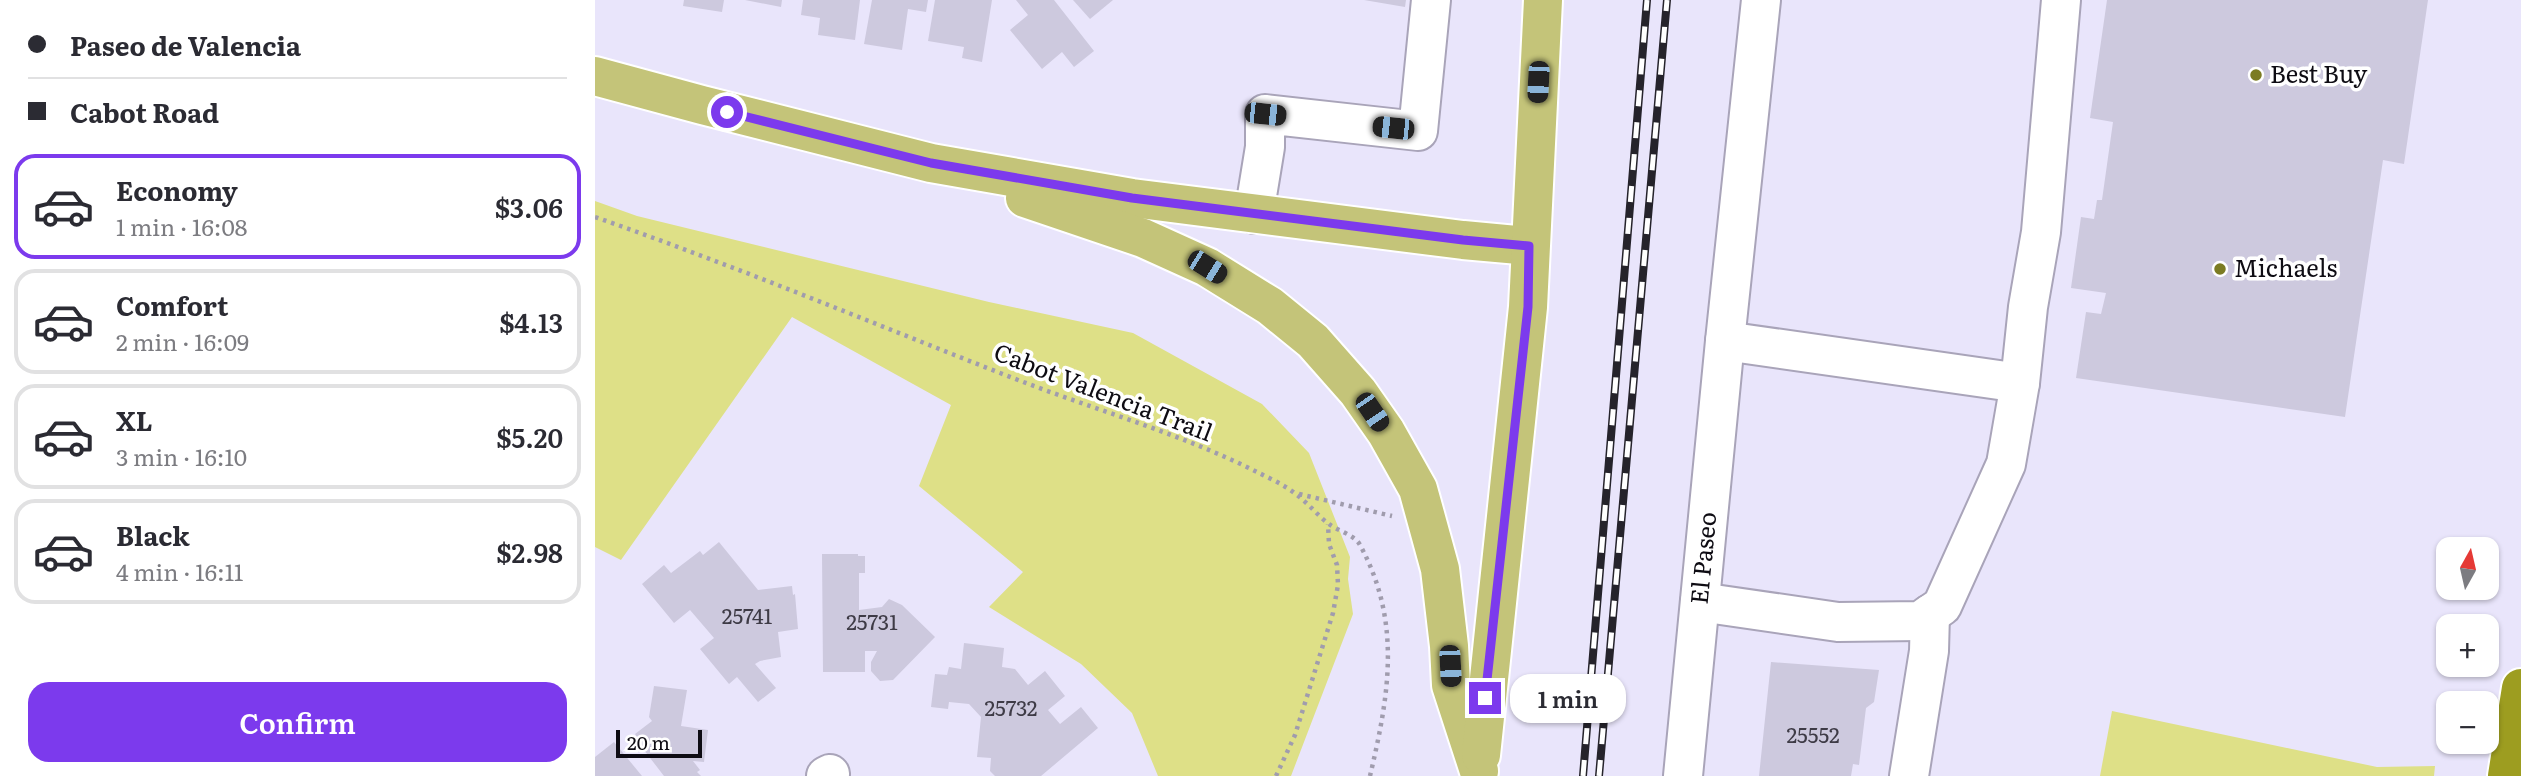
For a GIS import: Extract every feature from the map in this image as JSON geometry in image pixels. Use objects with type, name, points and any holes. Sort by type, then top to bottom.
[{"type":"highway","points":[[2507,776],[2521,688]]},
{"type":"main road","points":[[1479,774],[1528,307],[1543,0]]},
{"type":"main road","points":[[595,76],[931,163],[1132,198],[1529,246]]},
{"type":"main road","points":[[931,163],[1080,218],[1143,238],[1207,267],[1270,306],[1313,341],[1358,392],[1386,432],[1418,489],[1440,569],[1451,685],[1479,774]]},
{"type":"street","points":[[1254,214],[1265,147],[1265,114],[1418,131],[1431,0]]},
{"type":"street","name":"El Paseo","points":[[1683,776],[1724,341],[1761,0]]},
{"type":"street","points":[[1700,602],[1838,622],[1920,621],[1942,606],[2006,464],[2041,232],[2061,0]]},
{"type":"street","points":[[1724,341],[2019,383]]},
{"type":"street","points":[[1909,776],[1929,651],[1930,614]]},
{"type":"path","name":"Cabot Valencia Trail","points":[[595,217],[681,247],[1020,381],[1200,447],[1254,470],[1296,494],[1328,523],[1359,542],[1380,595],[1387,624],[1389,659],[1381,730],[1370,776]]},
{"type":"path","points":[[1296,494],[1387,516],[1424,512]]},
{"type":"path","points":[[1276,776],[1295,735],[1333,613],[1338,585],[1337,565],[1329,544],[1328,523]]},
{"type":"green space","points":[[595,201],[637,216],[989,302],[1133,333],[1262,404],[1309,453],[1350,557],[1348,579],[1353,614],[1291,776],[1158,776],[1132,713],[1081,664],[989,607],[1023,572],[919,486],[951,405],[792,317],[621,560],[595,547]]},
{"type":"green space","points":[[2112,711],[2377,767],[2435,766],[2434,776],[2100,776]]},
{"type":"building","points":[[684,0],[724,0],[722,12],[683,6]]},
{"type":"building","points":[[745,0],[782,0],[781,7]]},
{"type":"building","points":[[803,0],[860,0],[855,40],[818,35],[820,18],[801,15]]},
{"type":"building","points":[[872,0],[928,0],[926,12],[908,9],[902,50],[864,44]]},
{"type":"building","points":[[935,0],[992,0],[982,62],[962,58],[964,47],[928,41]]},
{"type":"building","points":[[1016,0],[1054,0],[1094,51],[1074,67],[1062,52],[1042,69],[1010,30],[1028,15]]},
{"type":"building","points":[[1073,0],[1113,0],[1090,19]]},
{"type":"building","points":[[1364,0],[1406,0],[1405,7]]},
{"type":"building","name":"Michaels","points":[[2107,0],[2428,0],[2404,164],[2383,160],[2345,417],[2076,378],[2086,312],[2101,314],[2106,293],[2071,288],[2081,217],[2094,219],[2097,200],[2102,200],[2113,122],[2090,118]]},
{"type":"building","points":[[719,542],[758,590],[792,586],[793,595],[795,594],[798,629],[778,632],[781,657],[755,664],[776,688],[758,702],[737,677],[729,684],[700,649],[714,638],[690,610],[674,623],[642,584],[664,565],[671,573],[700,551],[703,555]]},
{"type":"building","points":[[822,554],[865,556],[865,573],[859,573],[859,610],[882,607],[889,599],[902,605],[935,637],[893,680],[880,681],[871,671],[871,662],[877,651],[865,651],[865,672],[823,672]]},
{"type":"building","points":[[964,643],[1004,648],[1002,667],[1015,669],[1028,685],[1045,671],[1065,696],[1048,710],[1060,724],[1081,707],[1098,728],[1041,776],[995,776],[990,771],[991,758],[977,757],[981,717],[969,704],[949,702],[948,709],[931,707],[935,674],[947,675],[949,667],[961,669]]},
{"type":"building","points":[[1771,662],[1879,670],[1874,702],[1866,708],[1859,765],[1853,764],[1851,776],[1759,776]]},
{"type":"building","points":[[654,686],[687,690],[681,726],[708,730],[704,762],[693,761],[701,776],[664,776],[637,741],[639,740],[635,734],[652,721],[649,717]]},
{"type":"building","points":[[614,742],[642,776],[595,776],[595,757]]},
{"type":"railway","points":[[1583,776],[1647,0]]},
{"type":"railway","points":[[1599,776],[1667,0]]},
{"type":"place","name":"Best Buy","points":[[2256,75]]},
{"type":"place","name":"Michaels","points":[[2220,269]]},
{"type":"route","points":[[727,112],[931,163],[1132,198],[1529,246],[1528,307],[1485,698]]}]
